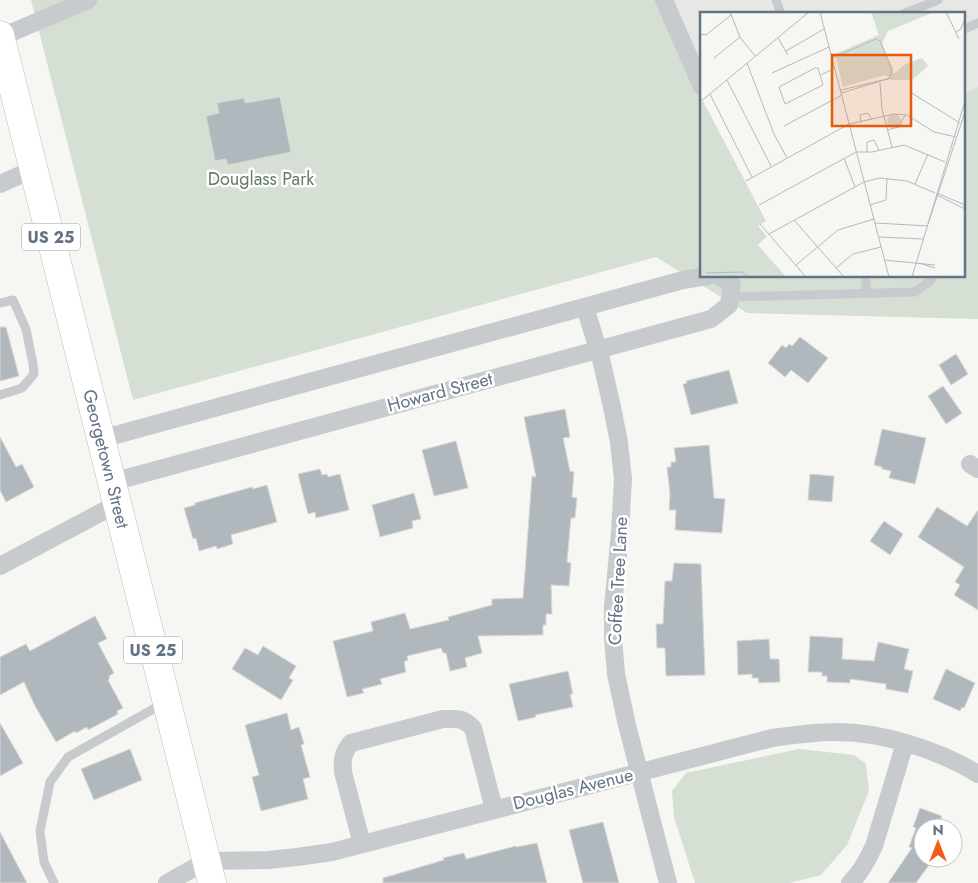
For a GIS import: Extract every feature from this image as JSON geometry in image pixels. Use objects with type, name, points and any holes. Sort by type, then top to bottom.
[{"type":"main road","name":"Georgetown Street","points":[[0,36],[209,872]]},
{"type":"street","points":[[0,36],[88,0]]},
{"type":"street","points":[[664,0],[700,82]]},
{"type":"street","points":[[0,184],[34,169]]},
{"type":"street","points":[[101,439],[683,280],[700,277]]},
{"type":"street","points":[[722,278],[732,284],[730,297]]},
{"type":"street","name":"Howard Street","points":[[0,566],[114,493],[597,349],[711,319],[729,305],[730,297]]},
{"type":"street","name":"Coffee Tree Lane","points":[[585,308],[601,359],[619,442],[623,479],[613,607],[616,674],[627,725],[668,883]]},
{"type":"street","points":[[362,844],[343,772],[342,762],[345,750],[351,743],[443,719],[458,718],[466,721],[473,728],[494,809]]},
{"type":"street","name":"Douglas Avenue","points":[[168,883],[209,872],[269,860],[332,852],[772,738],[808,733],[838,732],[872,736],[905,743],[929,750],[978,774]]},
{"type":"street","points":[[850,883],[867,861],[874,846],[905,743]]},
{"type":"lane","points":[[776,0],[781,12]]},
{"type":"lane","points":[[908,12],[938,0]]},
{"type":"lane","points":[[966,28],[978,23]]},
{"type":"lane","points":[[866,278],[866,293]]},
{"type":"lane","points":[[730,297],[915,292],[930,282],[932,278]]},
{"type":"lane","points":[[0,304],[13,300],[26,329],[34,374],[22,388],[0,395]]},
{"type":"lane","points":[[54,883],[44,862],[40,831],[50,782],[68,757],[166,701]]},
{"type":"shaded area","points":[[673,0],[978,0],[978,87],[966,92],[966,12],[700,12],[700,71]]},
{"type":"green space","name":"Douglass Park","points":[[31,0],[673,0],[700,71],[700,278],[966,278],[966,92],[978,87],[978,319],[747,313],[656,257],[133,400]]},
{"type":"green space","points":[[799,749],[854,755],[866,764],[869,791],[847,845],[821,875],[790,883],[695,883],[674,817],[672,791],[686,773]]},
{"type":"building","points":[[280,97],[291,152],[228,165],[226,159],[215,161],[206,116],[219,113],[217,103],[244,98],[245,103]]},
{"type":"building","points":[[0,327],[6,327],[19,376],[0,381]]},
{"type":"building","points":[[800,337],[828,358],[808,383],[791,370],[785,377],[768,363],[782,345],[786,348],[789,344],[792,346]]},
{"type":"building","points":[[956,354],[968,374],[951,385],[939,365]]},
{"type":"building","points":[[729,370],[738,403],[691,415],[683,384],[687,383],[686,381]]},
{"type":"building","points":[[943,386],[962,413],[946,424],[928,396]]},
{"type":"building","points":[[565,409],[570,437],[563,438],[570,471],[574,472],[572,497],[577,498],[575,518],[571,518],[567,562],[571,563],[569,586],[551,585],[552,614],[546,614],[546,625],[543,625],[543,635],[478,636],[482,653],[465,658],[467,667],[450,671],[446,653],[443,653],[441,648],[407,656],[408,660],[404,662],[406,672],[380,679],[382,684],[362,689],[364,693],[347,697],[333,641],[373,631],[371,622],[405,613],[410,629],[449,620],[448,617],[492,605],[492,599],[523,598],[532,476],[536,477],[524,417]]},
{"type":"building","points":[[882,429],[926,438],[915,484],[889,478],[891,471],[874,465]]},
{"type":"building","points":[[0,437],[16,467],[22,464],[34,487],[6,502],[0,490]]},
{"type":"building","points":[[456,441],[468,488],[434,496],[422,450]]},
{"type":"building","points":[[709,445],[714,498],[725,499],[722,533],[675,530],[676,510],[669,510],[670,494],[667,467],[671,467],[671,462],[676,462],[674,448]]},
{"type":"building","points":[[320,469],[322,475],[327,474],[328,477],[340,474],[349,510],[316,518],[315,512],[308,514],[298,474]]},
{"type":"building","points":[[810,474],[834,476],[832,502],[808,500]]},
{"type":"building","points":[[267,485],[277,522],[231,535],[233,544],[217,549],[216,546],[199,551],[196,538],[193,539],[184,508],[195,505],[195,503],[252,487],[253,489]]},
{"type":"building","points":[[414,493],[421,519],[412,521],[413,528],[380,537],[372,505]]},
{"type":"building","points":[[937,507],[967,526],[978,510],[978,610],[954,595],[960,585],[955,582],[964,567],[918,537]]},
{"type":"building","points":[[884,521],[903,534],[890,555],[870,541]]},
{"type":"building","points":[[674,563],[701,564],[705,675],[666,676],[665,648],[657,648],[656,624],[663,624],[665,581],[672,581]]},
{"type":"building","points":[[95,616],[107,639],[98,643],[114,673],[109,676],[108,680],[123,708],[117,711],[118,714],[88,730],[87,727],[76,733],[75,731],[56,742],[35,706],[24,682],[0,695],[0,657],[26,644],[30,651]]},
{"type":"building","points":[[810,636],[843,638],[842,659],[874,661],[878,642],[909,649],[904,669],[913,671],[908,693],[886,689],[886,684],[850,679],[850,683],[827,682],[827,676],[822,676],[822,672],[808,672]]},
{"type":"building","points":[[769,639],[770,659],[779,659],[780,682],[759,683],[758,678],[752,678],[752,674],[738,675],[737,641]]},
{"type":"building","points":[[263,646],[296,666],[289,678],[293,680],[281,700],[232,669],[245,648],[258,655]]},
{"type":"building","points":[[946,669],[975,683],[964,708],[962,707],[960,711],[933,699]]},
{"type":"building","points":[[568,671],[573,694],[570,694],[573,707],[535,715],[536,717],[518,721],[509,684]]},
{"type":"building","points":[[287,713],[291,730],[299,727],[304,744],[301,745],[310,777],[303,779],[308,799],[261,811],[252,777],[259,775],[245,725]]},
{"type":"building","points":[[0,723],[23,763],[0,776]]},
{"type":"building","points":[[130,749],[142,780],[94,800],[81,769]]},
{"type":"building","points":[[920,808],[942,816],[941,818],[916,818]]},
{"type":"building","points":[[603,822],[619,883],[583,883],[569,830]]},
{"type":"building","points":[[0,832],[27,883],[0,883]]},
{"type":"building","points":[[913,836],[913,868],[927,868],[916,883],[888,883],[912,848],[909,847]]},
{"type":"building","points":[[537,843],[547,883],[383,883],[383,878],[444,860],[443,858],[464,853],[466,859],[516,846]]}]
